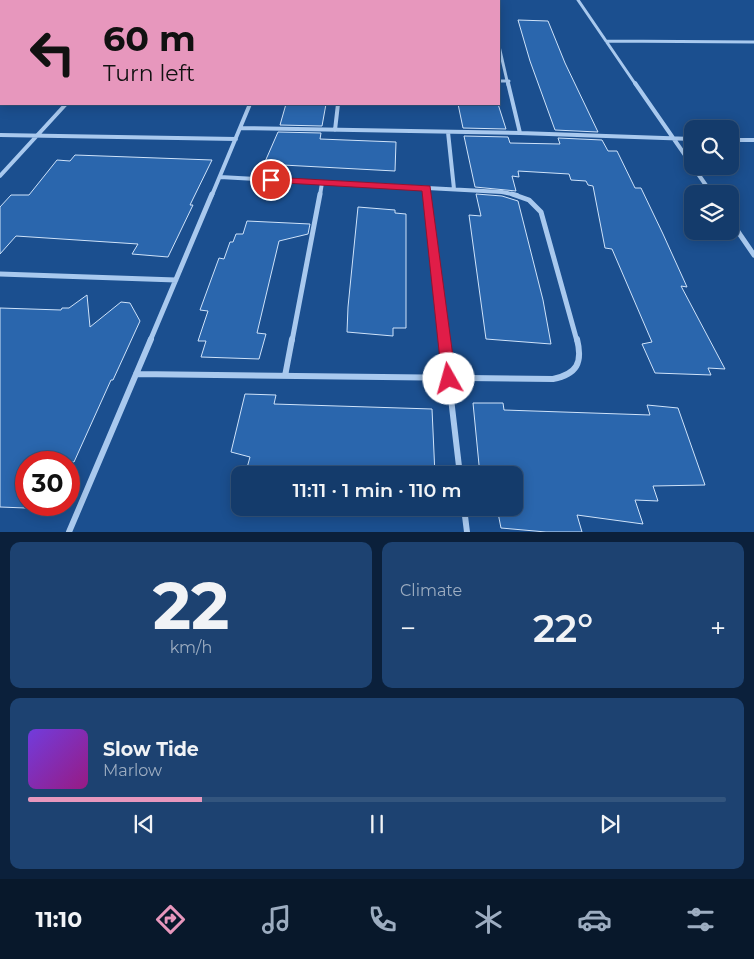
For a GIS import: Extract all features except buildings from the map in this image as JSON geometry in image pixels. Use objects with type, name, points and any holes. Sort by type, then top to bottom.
[{"type":"street","points":[[578,0],[706,185]]},
{"type":"street","points":[[606,40],[754,42]]},
{"type":"street","points":[[500,50],[520,133]]},
{"type":"street","points":[[500,81],[509,81]]},
{"type":"street","points":[[0,176],[65,105]]},
{"type":"street","points":[[69,532],[250,105]]},
{"type":"street","points":[[334,130],[338,105]]},
{"type":"street","points":[[241,128],[520,133],[684,139]]},
{"type":"street","points":[[448,132],[454,189]]},
{"type":"street","points":[[0,135],[236,139]]},
{"type":"street","points":[[739,140],[754,140]]},
{"type":"street","points":[[136,374],[449,379],[553,378],[566,377],[577,368],[581,357],[541,212],[535,204],[514,193],[220,177]]},
{"type":"street","points":[[285,376],[322,183]]},
{"type":"street","points":[[427,188],[459,466]]},
{"type":"street","points":[[739,233],[754,255]]},
{"type":"street","points":[[0,274],[176,280]]},
{"type":"street","points":[[465,516],[467,532]]},
{"type":"route","points":[[271,180],[427,188],[449,379]]}]
